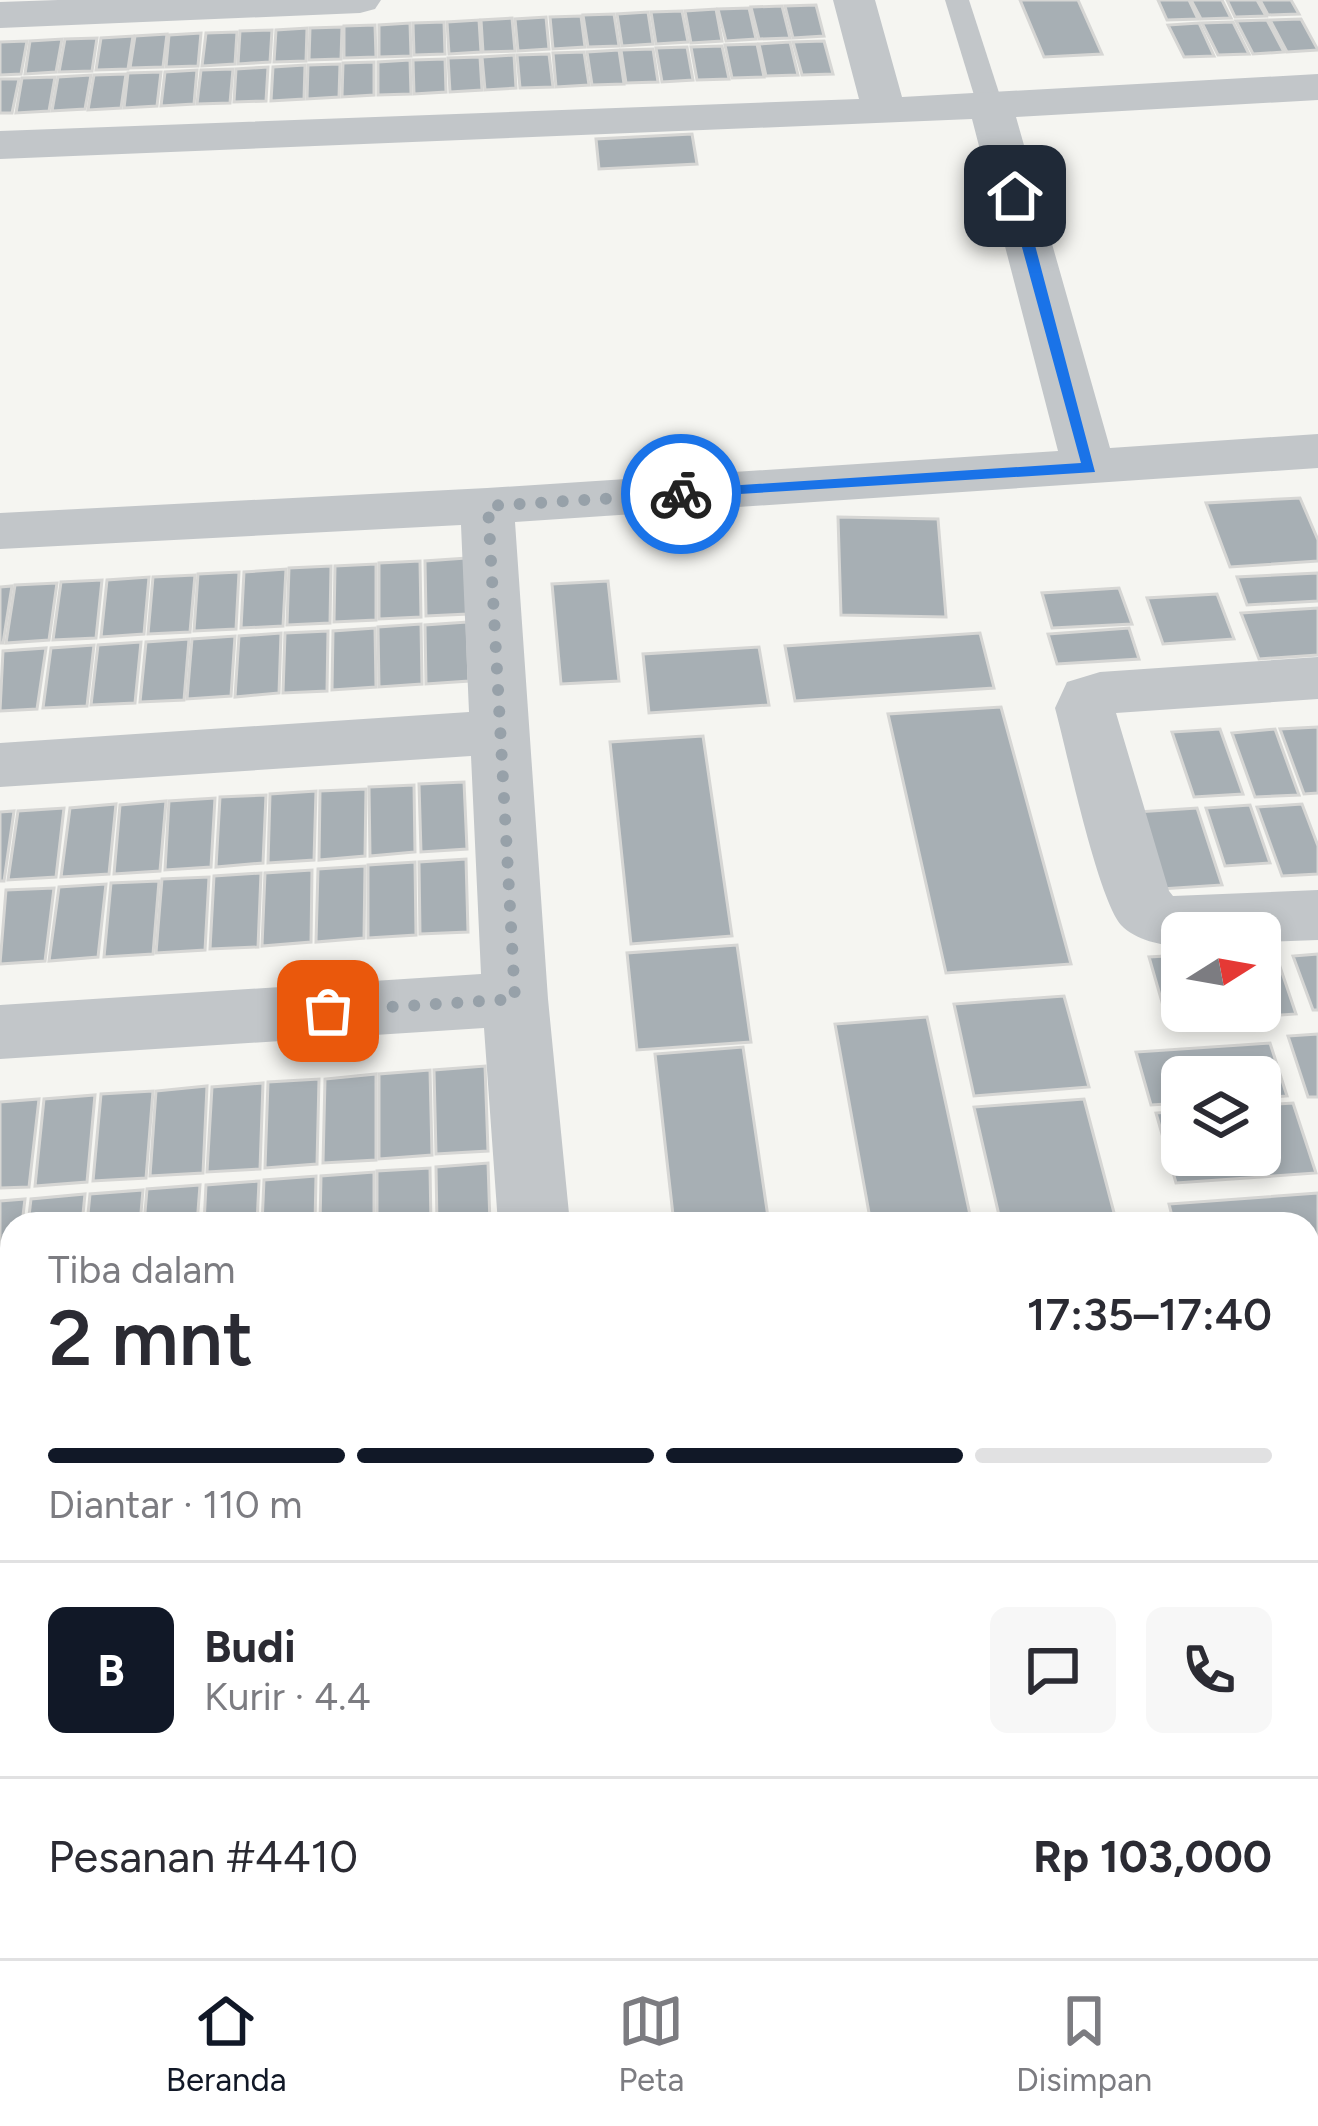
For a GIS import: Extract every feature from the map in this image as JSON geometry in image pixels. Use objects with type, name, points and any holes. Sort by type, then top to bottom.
[{"type":"street","points":[[0,14],[360,0]]},
{"type":"street","points":[[854,0],[884,111]]},
{"type":"street","points":[[0,145],[884,111],[1318,87]]},
{"type":"street","points":[[990,105],[1100,467]]},
{"type":"street","points":[[0,530],[488,506],[1240,457],[1315,459]]},
{"type":"street","points":[[488,506],[515,999],[533,1212]]},
{"type":"street","points":[[1318,678],[1100,693],[1088,697],[1085,708],[1140,903],[1151,914],[1168,921],[1318,915]]},
{"type":"street","points":[[0,764],[500,732]]},
{"type":"street","points":[[0,1032],[515,999]]},
{"type":"lane","points":[[957,0],[990,105]]},
{"type":"building","points":[[1020,0],[1078,0],[1102,54],[1044,57]]},
{"type":"building","points":[[1158,0],[1189,0],[1198,19],[1167,20]]},
{"type":"building","points":[[1191,0],[1222,0],[1231,18],[1201,19]]},
{"type":"building","points":[[1227,0],[1257,0],[1266,16],[1235,17]]},
{"type":"building","points":[[1260,0],[1291,0],[1299,14],[1268,15]]},
{"type":"building","points":[[816,5],[824,36],[793,38],[785,6]]},
{"type":"building","points":[[782,6],[790,38],[759,39],[751,7]]},
{"type":"building","points":[[749,8],[756,39],[726,41],[718,9]]},
{"type":"building","points":[[716,9],[722,41],[691,43],[685,11]]},
{"type":"building","points":[[682,11],[688,42],[656,44],[651,12]]},
{"type":"building","points":[[648,12],[653,44],[622,46],[617,14]]},
{"type":"building","points":[[614,14],[619,46],[588,47],[583,15]]},
{"type":"building","points":[[581,16],[585,47],[553,49],[550,17]]},
{"type":"building","points":[[546,17],[549,49],[518,51],[515,19]]},
{"type":"building","points":[[512,18],[515,51],[483,52],[481,20]]},
{"type":"building","points":[[1301,19],[1318,50],[1287,52],[1270,20]]},
{"type":"building","points":[[479,20],[481,52],[449,54],[447,22]]},
{"type":"building","points":[[1267,20],[1284,52],[1253,54],[1236,21]]},
{"type":"building","points":[[444,22],[445,54],[414,55],[413,23]]},
{"type":"building","points":[[1233,22],[1249,54],[1218,55],[1202,23]]},
{"type":"building","points":[[410,23],[411,56],[379,57],[379,25]]},
{"type":"building","points":[[1199,23],[1214,56],[1184,57],[1168,25]]},
{"type":"building","points":[[375,25],[376,57],[344,58],[344,26]]},
{"type":"building","points":[[342,27],[341,59],[309,60],[310,28]]},
{"type":"building","points":[[307,28],[306,61],[274,62],[276,30]]},
{"type":"building","points":[[272,30],[270,62],[238,64],[240,31]]},
{"type":"building","points":[[237,32],[235,64],[202,66],[206,33]]},
{"type":"building","points":[[201,33],[198,66],[166,67],[169,35]]},
{"type":"building","points":[[167,34],[163,67],[130,68],[135,36]]},
{"type":"building","points":[[133,36],[128,69],[96,70],[101,38]]},
{"type":"building","points":[[97,38],[92,71],[59,72],[65,39]]},
{"type":"building","points":[[62,39],[56,72],[25,74],[30,41]]},
{"type":"building","points":[[27,41],[21,74],[0,75],[0,42]]},
{"type":"building","points":[[824,41],[833,74],[802,75],[793,42]]},
{"type":"building","points":[[790,42],[798,75],[766,76],[759,44]]},
{"type":"building","points":[[757,44],[764,77],[732,78],[725,45]]},
{"type":"building","points":[[722,46],[729,79],[697,80],[691,47]]},
{"type":"building","points":[[687,47],[693,80],[662,82],[656,48]]},
{"type":"building","points":[[653,49],[658,82],[626,83],[621,50]]},
{"type":"building","points":[[619,50],[624,84],[592,85],[587,52]]},
{"type":"building","points":[[584,52],[589,85],[556,87],[553,53]]},
{"type":"building","points":[[549,54],[553,87],[520,88],[517,55]]},
{"type":"building","points":[[514,55],[516,88],[485,90],[482,57]]},
{"type":"building","points":[[480,57],[482,90],[450,92],[448,58]]},
{"type":"building","points":[[445,59],[446,92],[414,94],[413,60]]},
{"type":"building","points":[[410,60],[411,94],[378,95],[378,62]]},
{"type":"building","points":[[374,62],[374,95],[342,97],[343,63]]},
{"type":"building","points":[[340,64],[339,97],[307,99],[308,65]]},
{"type":"building","points":[[305,65],[304,99],[271,101],[273,67]]},
{"type":"building","points":[[268,67],[266,101],[234,102],[236,69]]},
{"type":"building","points":[[233,69],[230,103],[197,104],[201,70]]},
{"type":"building","points":[[197,70],[194,104],[161,106],[165,72]]},
{"type":"building","points":[[161,72],[157,106],[124,108],[128,73]]},
{"type":"building","points":[[126,74],[121,108],[88,110],[94,75]]},
{"type":"building","points":[[91,75],[85,109],[52,111],[58,77]]},
{"type":"building","points":[[55,77],[49,111],[16,113],[22,78]]},
{"type":"building","points":[[0,79],[19,79],[12,113],[0,113]]},
{"type":"building","points":[[692,134],[697,164],[599,169],[596,139]]},
{"type":"building","points":[[1300,498],[1318,540],[1318,561],[1230,567],[1206,503]]},
{"type":"building","points":[[838,517],[938,519],[946,617],[841,615]]},
{"type":"building","points":[[466,558],[468,614],[426,616],[425,561]]},
{"type":"building","points":[[420,561],[421,617],[379,619],[379,563]]},
{"type":"building","points":[[376,564],[376,620],[334,622],[335,566]]},
{"type":"building","points":[[331,566],[330,623],[287,625],[289,568]]},
{"type":"building","points":[[286,569],[283,626],[241,628],[244,572]]},
{"type":"building","points":[[239,572],[236,629],[194,631],[198,574]]},
{"type":"building","points":[[1318,573],[1318,601],[1247,605],[1237,577]]},
{"type":"building","points":[[195,575],[190,632],[148,634],[153,577]]},
{"type":"building","points":[[149,577],[144,634],[101,637],[107,580]]},
{"type":"building","points":[[102,580],[96,638],[53,640],[61,582]]},
{"type":"building","points":[[608,581],[619,681],[561,684],[552,584]]},
{"type":"building","points":[[57,583],[49,640],[6,643],[15,585]]},
{"type":"building","points":[[12,586],[3,643],[0,643],[0,587]]},
{"type":"building","points":[[1119,588],[1132,624],[1052,628],[1042,593]]},
{"type":"building","points":[[1217,594],[1234,639],[1163,644],[1147,598]]},
{"type":"building","points":[[1318,608],[1318,655],[1259,659],[1241,613]]},
{"type":"building","points":[[467,622],[469,681],[426,684],[425,625]]},
{"type":"building","points":[[421,624],[422,684],[379,687],[378,627]]},
{"type":"building","points":[[375,628],[376,687],[332,690],[333,631]]},
{"type":"building","points":[[1129,628],[1139,659],[1057,664],[1048,634]]},
{"type":"building","points":[[328,631],[327,691],[283,693],[285,633]]},
{"type":"building","points":[[281,633],[279,693],[235,697],[239,636]]},
{"type":"building","points":[[980,633],[994,688],[795,701],[785,646]]},
{"type":"building","points":[[235,636],[231,696],[187,699],[192,639]]},
{"type":"building","points":[[189,639],[184,700],[140,702],[146,642]]},
{"type":"building","points":[[141,642],[135,703],[91,705],[98,645]]},
{"type":"building","points":[[94,645],[87,706],[43,708],[51,648]]},
{"type":"building","points":[[759,647],[769,705],[649,713],[643,654]]},
{"type":"building","points":[[46,648],[37,709],[0,711],[3,651]]},
{"type":"building","points":[[1001,707],[1071,964],[946,973],[888,714]]},
{"type":"building","points":[[1318,727],[1318,793],[1304,794],[1280,729]]},
{"type":"building","points":[[1220,729],[1243,794],[1194,797],[1172,732]]},
{"type":"building","points":[[1275,729],[1299,795],[1255,797],[1232,733]]},
{"type":"building","points":[[703,736],[732,936],[631,944],[610,742]]},
{"type":"building","points":[[464,782],[467,849],[421,852],[419,784]]},
{"type":"building","points":[[414,785],[415,852],[370,856],[369,787]]},
{"type":"building","points":[[366,789],[365,856],[319,860],[320,791]]},
{"type":"building","points":[[316,791],[314,860],[268,863],[270,794]]},
{"type":"building","points":[[266,795],[263,863],[216,867],[220,797]]},
{"type":"building","points":[[215,798],[211,867],[165,870],[169,801]]},
{"type":"building","points":[[166,801],[160,871],[114,874],[120,805]]},
{"type":"building","points":[[116,804],[109,874],[61,877],[70,808]]},
{"type":"building","points":[[1302,804],[1318,846],[1318,874],[1282,876],[1257,807]]},
{"type":"building","points":[[1250,805],[1270,863],[1225,866],[1206,808]]},
{"type":"building","points":[[64,808],[56,877],[8,880],[18,811]]},
{"type":"building","points":[[1197,808],[1222,885],[1161,889],[1136,812]]},
{"type":"building","points":[[14,811],[4,881],[0,881],[0,812]]},
{"type":"building","points":[[466,859],[468,932],[420,934],[419,862]]},
{"type":"building","points":[[415,862],[416,935],[368,938],[368,865]]},
{"type":"building","points":[[365,866],[364,938],[316,942],[318,869]]},
{"type":"building","points":[[312,870],[311,942],[262,946],[265,873]]},
{"type":"building","points":[[261,873],[258,947],[210,949],[214,876]]},
{"type":"building","points":[[209,877],[205,950],[156,953],[162,879]]},
{"type":"building","points":[[159,881],[153,954],[104,957],[111,883]]},
{"type":"building","points":[[106,884],[98,957],[49,961],[59,887]]},
{"type":"building","points":[[54,888],[45,961],[0,964],[6,890]]},
{"type":"building","points":[[737,945],[751,1042],[637,1050],[627,953]]},
{"type":"building","points":[[1318,954],[1318,1010],[1313,1010],[1293,956]]},
{"type":"building","points":[[1161,956],[1161,999],[1149,957]]},
{"type":"building","points":[[1281,970],[1296,1014],[1281,1015]]},
{"type":"building","points":[[1064,996],[1089,1087],[974,1096],[954,1004]]},
{"type":"building","points":[[927,1017],[969,1212],[869,1212],[835,1024]]},
{"type":"building","points":[[1318,1034],[1318,1097],[1308,1097],[1288,1036]]},
{"type":"building","points":[[1270,1043],[1274,1056],[1161,1056],[1161,1104],[1151,1105],[1136,1052]]},
{"type":"building","points":[[743,1047],[767,1212],[673,1212],[655,1054]]},
{"type":"building","points":[[485,1066],[488,1151],[436,1154],[434,1070]]},
{"type":"building","points":[[430,1070],[432,1155],[379,1159],[379,1074]]},
{"type":"building","points":[[376,1074],[376,1160],[323,1163],[325,1079]]},
{"type":"building","points":[[319,1079],[317,1164],[265,1168],[268,1082]]},
{"type":"building","points":[[263,1083],[260,1169],[207,1172],[212,1087]]},
{"type":"building","points":[[207,1086],[203,1173],[150,1176],[156,1091]]},
{"type":"building","points":[[153,1091],[146,1178],[93,1181],[101,1094]]},
{"type":"building","points":[[95,1095],[87,1182],[35,1186],[44,1099]]},
{"type":"building","points":[[39,1099],[29,1187],[0,1188],[0,1102]]},
{"type":"building","points":[[1084,1099],[1114,1212],[998,1212],[974,1107]]},
{"type":"building","points":[[1293,1103],[1316,1173],[1281,1176],[1281,1104]]},
{"type":"building","points":[[488,1163],[490,1212],[437,1212],[436,1167]]},
{"type":"building","points":[[430,1168],[431,1212],[377,1212],[377,1171]]},
{"type":"building","points":[[374,1172],[374,1212],[320,1212],[321,1176]]},
{"type":"building","points":[[316,1176],[315,1212],[263,1212],[264,1180]]},
{"type":"building","points":[[1174,1176],[1274,1176],[1176,1183]]},
{"type":"building","points":[[259,1181],[258,1212],[205,1212],[206,1185]]},
{"type":"building","points":[[200,1185],[198,1212],[145,1212],[147,1189]]},
{"type":"building","points":[[143,1190],[141,1212],[88,1212],[90,1194]]},
{"type":"building","points":[[1318,1193],[1318,1212],[1171,1212],[1169,1204]]},
{"type":"building","points":[[85,1194],[83,1212],[29,1212],[31,1199]]},
{"type":"building","points":[[25,1199],[23,1212],[0,1212],[0,1201]]},
{"type":"way so far","points":[[328,1011],[515,999],[488,506],[681,494]]},
{"type":"route","points":[[681,494],[1090,468],[1015,196]]}]
